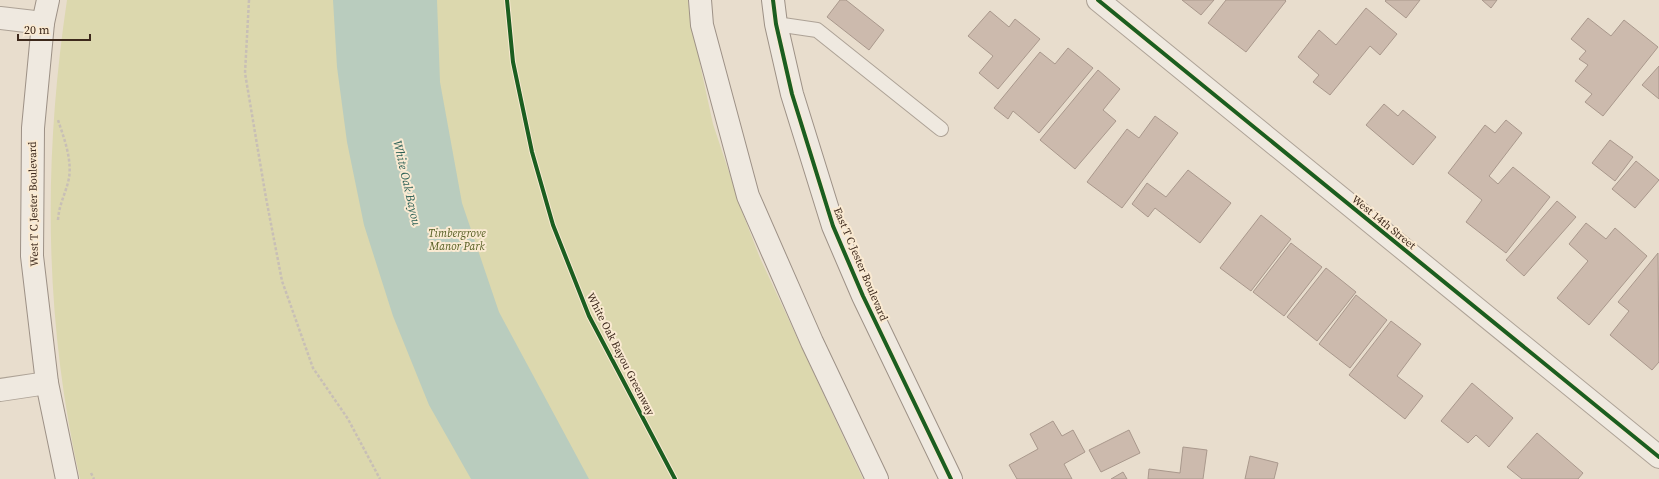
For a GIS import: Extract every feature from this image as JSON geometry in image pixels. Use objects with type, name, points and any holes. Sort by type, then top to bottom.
[{"type":"street","name":"West T C Jester Boulevard","points":[[48,0],[43,23],[33,128],[32,256],[48,383],[67,479]]},
{"type":"street","points":[[700,0],[702,25],[748,196],[812,342],[877,479]]},
{"type":"street","name":"East T C Jester Boulevard","points":[[773,0],[776,24],[792,94],[833,226],[866,303],[951,479]]},
{"type":"street","name":"West 14th Street","points":[[1098,0],[1659,457]]},
{"type":"street","points":[[0,18],[43,23]]},
{"type":"street","points":[[0,390],[48,383]]},
{"type":"lane","points":[[776,24],[817,30],[941,129]]},
{"type":"path","points":[[249,0],[245,73],[266,198],[282,281],[313,368],[348,419],[380,479]]},
{"type":"path","points":[[57,116],[67,148],[69,178],[59,207],[57,222]]},
{"type":"path","points":[[88,469],[94,479]]},
{"type":"green space","name":"Timbergrove Manor Park","points":[[67,0],[688,0],[713,124],[743,214],[760,258],[863,479],[80,479],[68,419],[59,360],[51,240],[51,180],[54,120],[59,60]]},
{"type":"water","name":"White Oak Bayou","points":[[333,0],[437,0],[440,82],[462,203],[499,312],[589,479],[471,479],[429,405],[393,316],[364,225],[347,142],[337,67]]},
{"type":"building","points":[[840,0],[846,0],[884,30],[869,50],[827,17]]},
{"type":"building","points":[[1182,0],[1214,0],[1201,15]]},
{"type":"building","points":[[1226,0],[1286,1],[1246,52],[1208,23]]},
{"type":"building","points":[[1420,0],[1406,18],[1385,1]]},
{"type":"building","points":[[1482,0],[1497,0],[1491,8]]},
{"type":"building","points":[[1366,8],[1397,34],[1380,55],[1370,46],[1330,95],[1313,82],[1319,75],[1298,57],[1319,30],[1336,45]]},
{"type":"building","points":[[990,11],[1009,27],[1015,19],[1040,39],[998,89],[979,73],[993,56],[968,36]]},
{"type":"building","points":[[1588,18],[1611,36],[1624,20],[1658,47],[1603,116],[1585,102],[1592,94],[1575,81],[1588,65],[1579,59],[1586,51],[1571,39]]},
{"type":"building","points":[[1068,48],[1093,68],[1039,133],[1013,111],[1008,119],[994,108],[1040,52],[1055,64]]},
{"type":"building","points":[[1659,66],[1659,99],[1642,85]]},
{"type":"building","points":[[1098,70],[1120,89],[1103,110],[1116,121],[1075,169],[1040,140]]},
{"type":"building","points":[[1384,104],[1398,116],[1403,110],[1436,137],[1413,165],[1366,125]]},
{"type":"building","points":[[1155,116],[1178,133],[1122,208],[1087,182],[1127,129],[1139,138]]},
{"type":"building","points":[[1506,120],[1522,133],[1489,176],[1498,184],[1513,167],[1550,197],[1506,253],[1466,222],[1482,200],[1448,173],[1485,125],[1495,133]]},
{"type":"building","points":[[1610,140],[1633,157],[1615,181],[1592,163]]},
{"type":"building","points":[[1636,161],[1659,180],[1635,208],[1612,189]]},
{"type":"building","points":[[1188,170],[1231,203],[1200,243],[1155,208],[1148,217],[1132,204],[1147,183],[1166,197]]},
{"type":"building","points":[[1557,201],[1576,217],[1524,276],[1506,260]]},
{"type":"building","points":[[1261,215],[1291,239],[1251,291],[1220,268]]},
{"type":"building","points":[[1586,223],[1606,239],[1615,228],[1647,256],[1589,325],[1557,298],[1588,261],[1569,244]]},
{"type":"building","points":[[1291,243],[1322,267],[1284,316],[1253,292]]},
{"type":"building","points":[[1658,253],[1659,362],[1652,370],[1610,335],[1629,311],[1618,302]]},
{"type":"building","points":[[1326,268],[1356,292],[1317,341],[1287,317]]},
{"type":"building","points":[[1356,295],[1387,320],[1350,368],[1319,344]]},
{"type":"building","points":[[1391,321],[1421,344],[1397,376],[1423,396],[1405,419],[1349,375]]},
{"type":"building","points":[[1472,383],[1513,418],[1489,447],[1476,435],[1468,443],[1441,421]]},
{"type":"building","points":[[1053,421],[1062,436],[1073,430],[1085,452],[1064,464],[1072,479],[1017,479],[1009,465],[1038,449],[1030,434]]},
{"type":"building","points":[[1129,430],[1140,453],[1101,472],[1089,450]]},
{"type":"building","points":[[1537,433],[1583,473],[1578,479],[1522,479],[1507,467]]},
{"type":"building","points":[[1183,447],[1207,450],[1203,479],[1148,479],[1149,469],[1180,473]]},
{"type":"building","points":[[1250,456],[1278,463],[1274,479],[1245,479]]},
{"type":"building","points":[[1123,472],[1127,479],[1111,479]]},
{"type":"cycle path","name":"White Oak Bayou Greenway","points":[[507,0],[513,62],[532,152],[553,225],[589,316],[675,479]]},
{"type":"cycle path","points":[[773,0],[776,24],[792,94],[833,226],[863,296],[951,479]]},
{"type":"cycle path","points":[[1098,0],[1659,457]]}]
